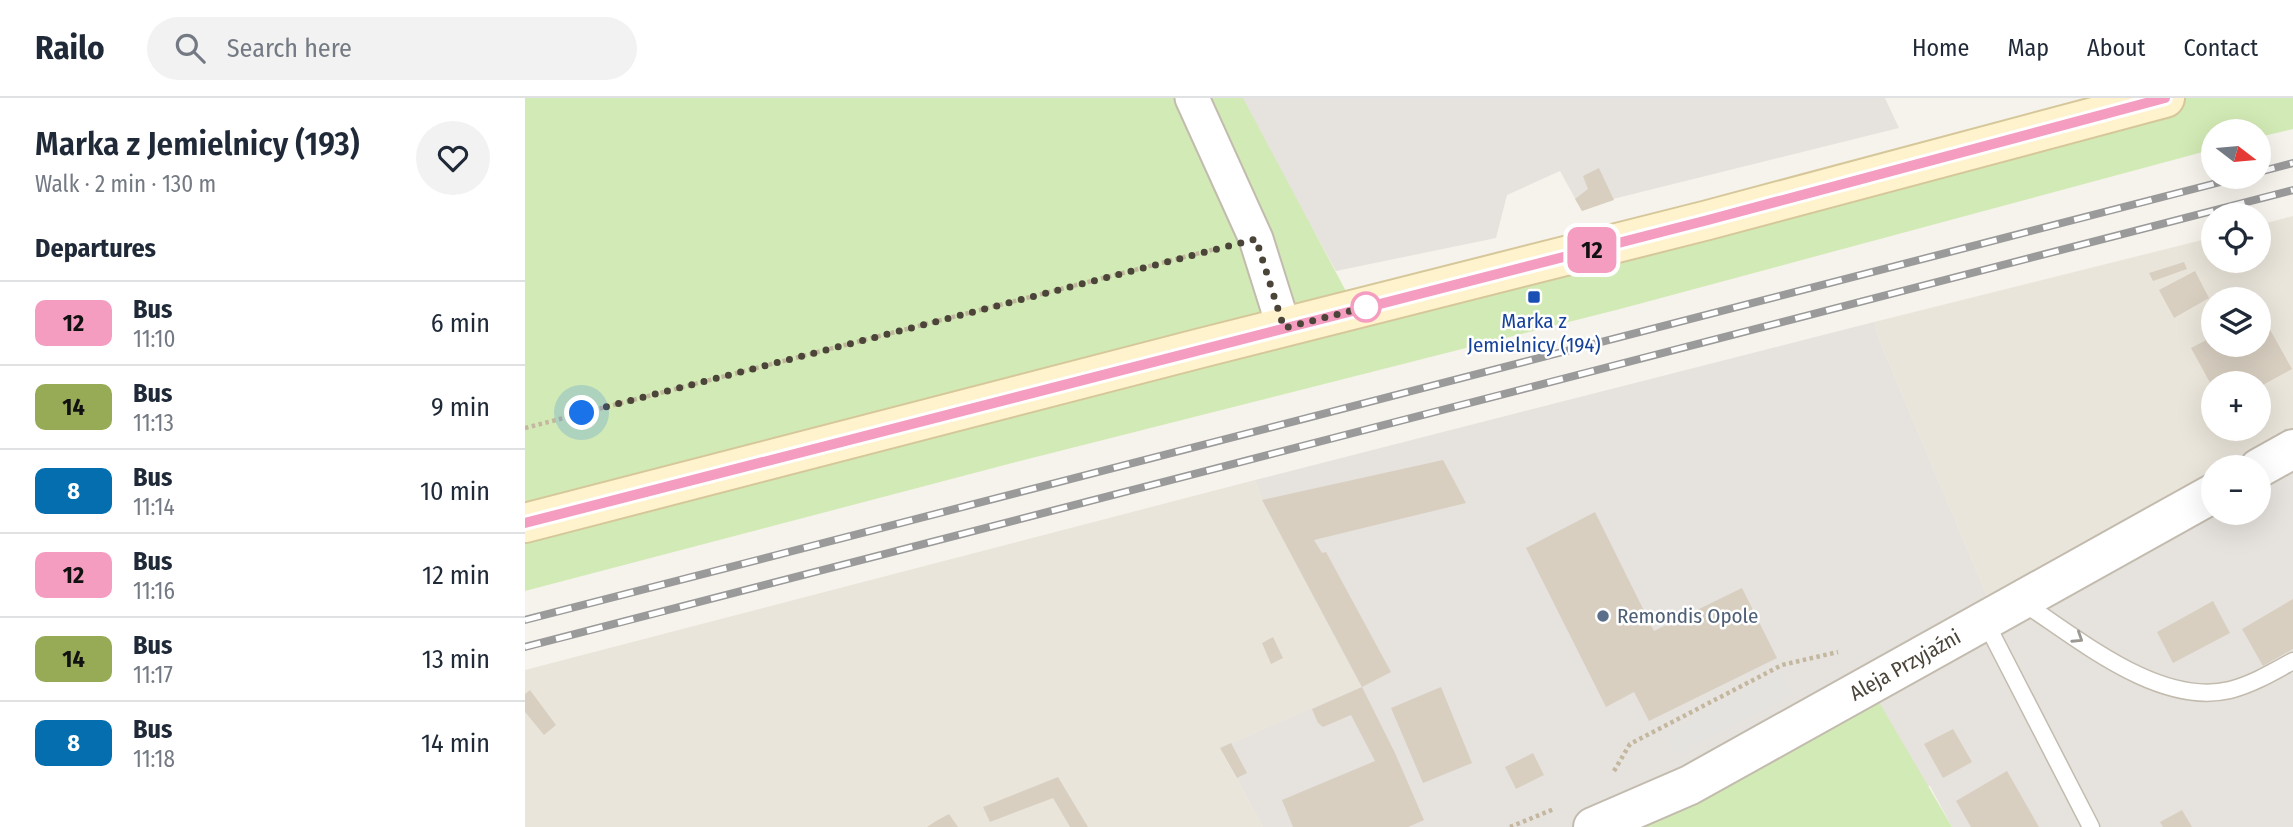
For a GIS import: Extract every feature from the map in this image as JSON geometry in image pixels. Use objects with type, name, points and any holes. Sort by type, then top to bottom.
[{"type":"main road","points":[[525,523],[1708,220],[2153,99]]},
{"type":"street","points":[[1192,98],[1256,239],[1284,328]]},
{"type":"street","name":"Aleja Przyjaźni","points":[[1593,827],[1690,785],[2201,500]]},
{"type":"lane","points":[[2020,601],[2133,673],[2170,688],[2204,692],[2228,690],[2270,674],[2293,660]]},
{"type":"lane","points":[[1985,621],[2091,827]]},
{"type":"path","points":[[525,428],[1256,239]]},
{"type":"path","points":[[1608,778],[1630,744],[1782,665],[1850,649]]},
{"type":"shaded area","points":[[1240,98],[1885,98],[1899,128],[1613,199],[1582,211],[1560,171],[1507,195],[1496,238],[1336,271]]},
{"type":"shaded area","points":[[2293,216],[2293,449],[2271,461],[2271,455],[2201,455],[2201,500],[1995,615],[1874,322],[2201,240],[2201,273],[2271,273],[2271,222]]},
{"type":"shaded area","points":[[1874,322],[1995,615],[2201,519],[2201,525],[2271,525],[2271,461],[2293,449],[2293,827],[1952,827],[1930,786],[1593,827],[1263,827],[1220,748],[1361,687],[1262,500],[1255,480]]},
{"type":"shaded area","points":[[1255,480],[1262,500],[1362,687],[1220,748],[1263,827],[525,827],[525,670]]},
{"type":"shaded area","points":[[1781,670],[1793,693],[1675,757],[1664,734]]},
{"type":"green space","points":[[525,98],[1243,98],[1356,310],[2165,98],[2293,98],[2293,129],[2271,134],[2271,119],[2201,119],[2201,153],[1620,309],[1024,460],[525,591]]},
{"type":"green space","points":[[1869,685],[1952,827],[1593,827]]},
{"type":"building","points":[[1599,168],[1614,200],[1582,211],[1575,199],[1588,189],[1583,176]]},
{"type":"building","points":[[2184,262],[2187,269],[2153,281],[2149,273]]},
{"type":"building","points":[[2195,271],[2203,287],[2201,287],[2201,303],[2174,318],[2159,290]]},
{"type":"building","points":[[2271,331],[2292,369],[2271,380],[2271,371],[2204,371],[2191,348],[2201,343],[2201,357],[2271,357]]},
{"type":"building","points":[[1443,460],[1466,503],[1314,540],[1322,553],[1326,552],[1391,672],[1362,687],[1262,500]]},
{"type":"building","name":"Remondis Opole","points":[[1595,512],[1654,631],[1742,588],[1777,658],[1649,721],[1634,692],[1606,707],[1526,548]]},
{"type":"building","points":[[2293,599],[2293,649],[2263,666],[2242,629]]},
{"type":"building","points":[[2213,601],[2230,633],[2173,663],[2157,632]]},
{"type":"building","points":[[1273,637],[1283,658],[1271,664],[1262,643]]},
{"type":"building","points":[[1362,687],[1424,820],[1408,827],[1293,827],[1282,800],[1375,761],[1351,715],[1323,727],[1318,723],[1312,709]]},
{"type":"building","points":[[1441,687],[1472,763],[1423,783],[1391,708]]},
{"type":"building","points":[[530,690],[556,725],[544,735],[525,712],[525,694]]},
{"type":"building","points":[[1953,729],[1972,762],[1943,778],[1924,744]]},
{"type":"building","points":[[1231,743],[1247,773],[1237,778],[1220,748]]},
{"type":"building","points":[[1533,753],[1544,775],[1516,789],[1505,767]]},
{"type":"building","points":[[2007,771],[2039,827],[1971,827],[1956,801]]},
{"type":"building","points":[[1058,777],[1088,827],[1070,827],[1053,798],[990,822],[983,807]]},
{"type":"building","points":[[2182,810],[2192,827],[2163,827],[2160,822]]},
{"type":"building","points":[[949,814],[958,827],[927,827],[936,821]]},
{"type":"railway","points":[[2271,169],[2293,163]]},
{"type":"railway","points":[[525,620],[2201,187]]},
{"type":"railway","points":[[525,647],[2293,190]]},
{"type":"bus line","name":"12","points":[[525,523],[1708,220],[2165,98]]},
{"type":"place","name":"Marka z Jemielnicy (194)","points":[[1534,297]]},
{"type":"place","name":"Remondis Opole","points":[[1603,616]]},
{"type":"route","points":[[582,413],[1256,239],[1284,328],[1366,307]]}]
